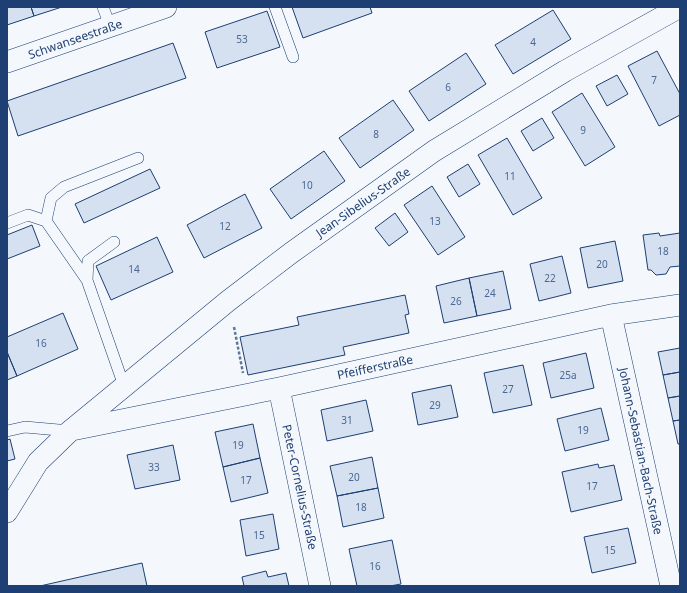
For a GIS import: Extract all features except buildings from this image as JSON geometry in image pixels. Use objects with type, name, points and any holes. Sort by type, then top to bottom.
[{"type":"street","name":"Schwanseestraße","points":[[7,62],[166,7]]},
{"type":"street","name":"Jean-Sibelius-Straße","points":[[7,512],[38,462],[70,431],[228,301],[291,253],[434,151],[565,71],[680,7]]},
{"type":"street","name":"Pfeifferstraße","points":[[70,431],[279,388],[611,315],[680,305]]},
{"type":"street","name":"Johann-Sebastian-Bach-Straße","points":[[611,315],[671,586]]},
{"type":"street","name":"Peter-Cornelius-Straße","points":[[279,388],[320,586]]},
{"type":"lane","points":[[104,7],[110,26]]},
{"type":"lane","points":[[275,7],[293,56]]},
{"type":"lane","points":[[46,222],[51,198],[64,187],[138,158]]},
{"type":"lane","points":[[7,223],[28,215],[46,222],[87,280],[124,386]]},
{"type":"lane","points":[[87,280],[88,261],[114,242]]},
{"type":"lane","points":[[7,431],[25,427],[70,431]]},
{"type":"path","points":[[234,331],[238,348]]}]
